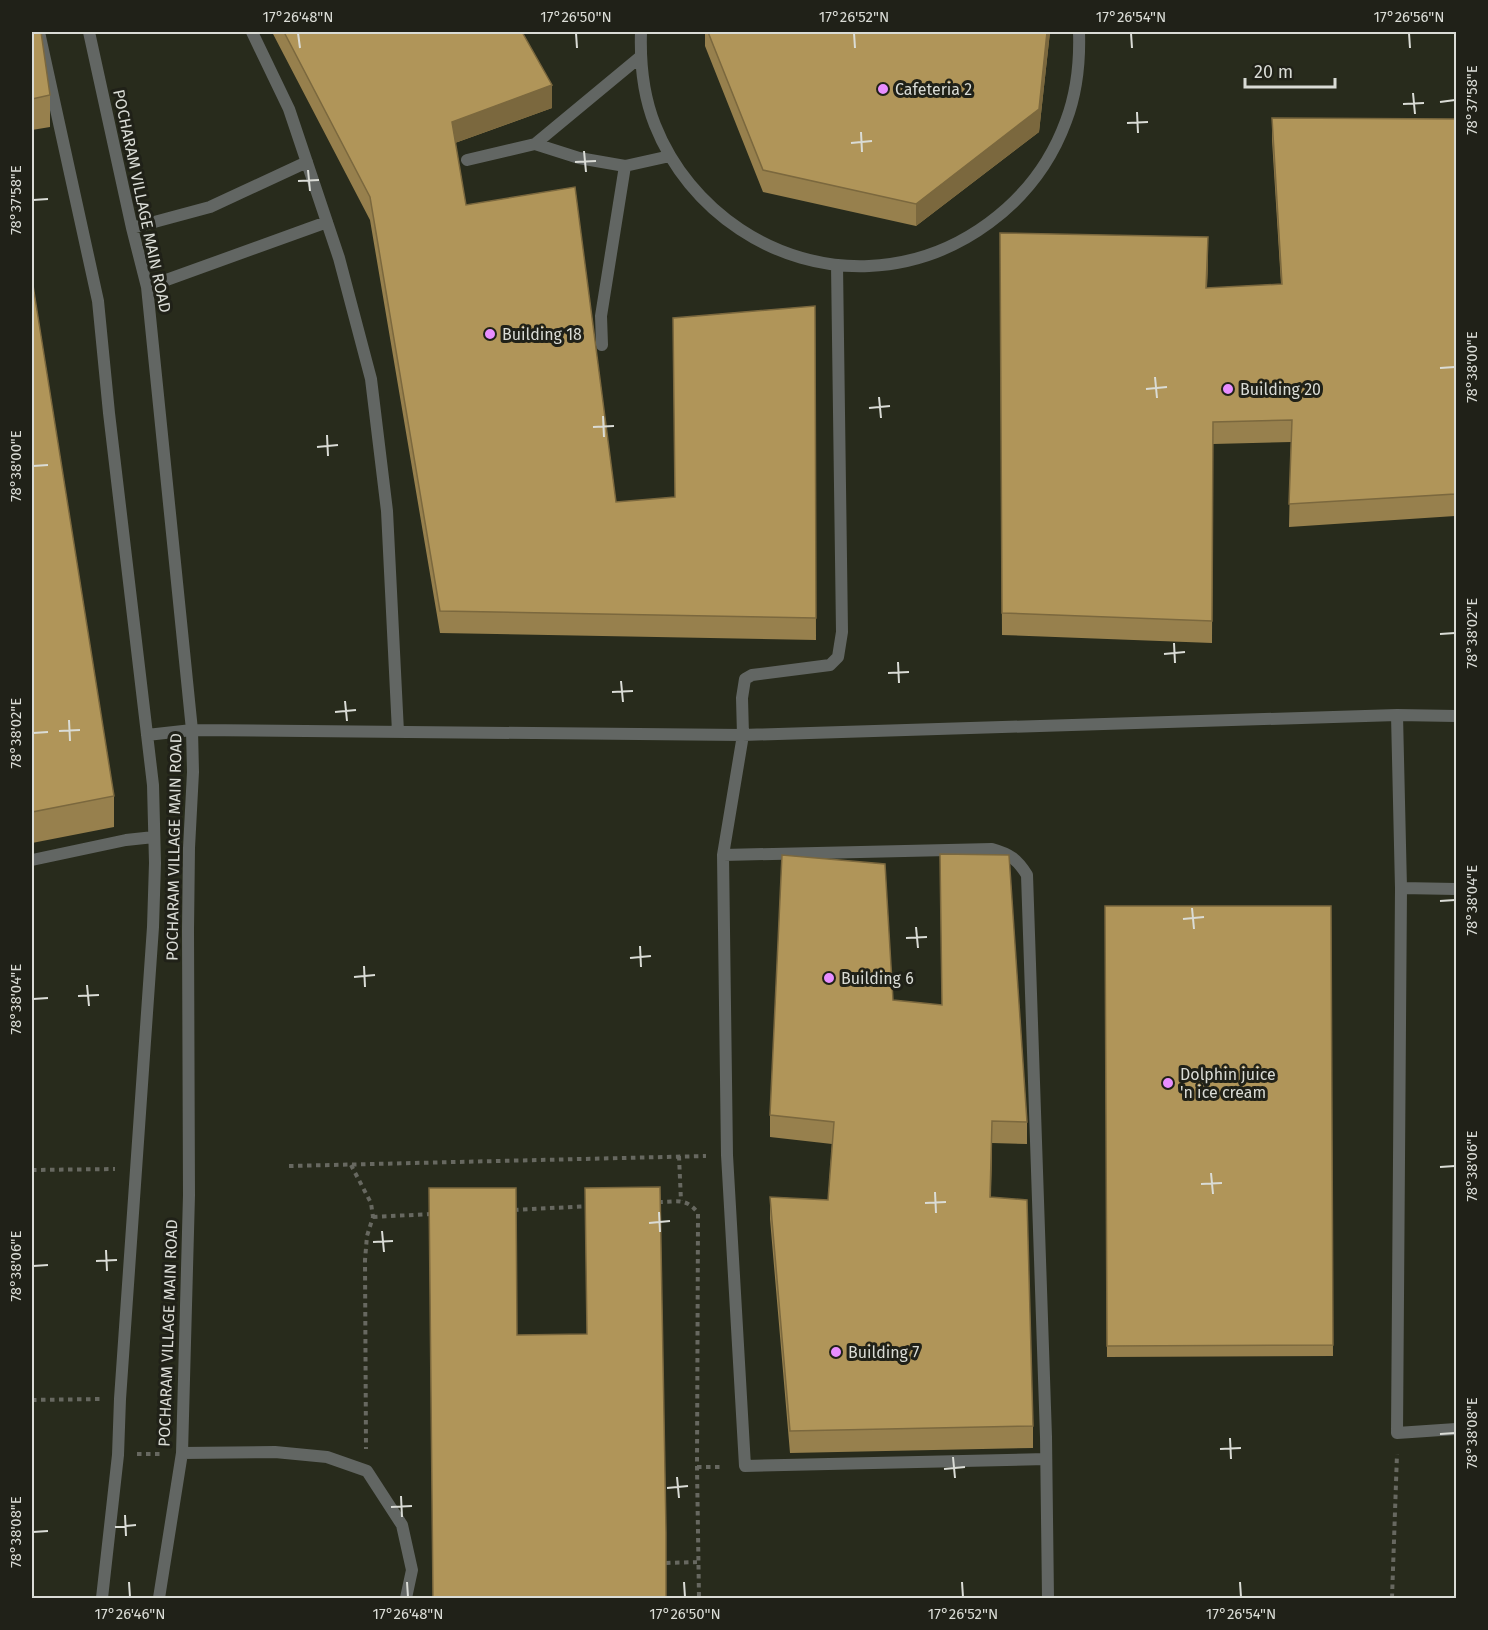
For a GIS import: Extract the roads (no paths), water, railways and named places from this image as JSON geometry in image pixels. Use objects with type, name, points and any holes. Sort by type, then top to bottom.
[{"type":"lane","name":"POCHARAM VILLAGE MAIN ROAD","points":[[39,32],[98,301],[153,785],[155,863],[153,927],[118,1455],[102,1599]]},
{"type":"lane","name":"POCHARAM VILLAGE MAIN ROAD","points":[[89,32],[147,287],[192,730],[193,772],[189,848],[189,1195],[182,1453],[159,1599]]},
{"type":"lane","points":[[252,32],[290,109],[339,258],[371,379],[387,511],[398,732]]},
{"type":"lane","points":[[641,32],[640,57],[645,91],[655,124],[669,156],[689,184],[713,209],[740,230],[770,247],[803,258],[837,265],[869,266],[901,262],[933,254],[981,229],[1015,202],[1036,177],[1054,150],[1067,120],[1076,88],[1080,56],[1079,32]]},
{"type":"lane","points":[[467,160],[535,144],[640,57]]},
{"type":"lane","points":[[535,144],[579,158],[625,166],[669,156]]},
{"type":"lane","points":[[132,228],[210,207],[307,162]]},
{"type":"lane","points":[[602,345],[601,316],[625,166]]},
{"type":"lane","points":[[147,287],[327,222]]},
{"type":"lane","points":[[837,265],[842,632],[838,657],[830,665],[752,675],[745,679],[742,698],[743,735],[723,855],[727,1155],[745,1466],[1046,1459]]},
{"type":"lane","points":[[147,735],[192,730],[743,735],[1397,715],[1456,716]]},
{"type":"lane","points":[[1397,715],[1401,888],[1397,1433],[1456,1429]]},
{"type":"lane","points":[[32,860],[126,840],[154,837]]},
{"type":"lane","points":[[723,855],[992,849],[1007,853],[1019,863],[1027,875],[1046,1459],[1048,1599]]},
{"type":"lane","points":[[1401,888],[1456,889]]},
{"type":"lane","points":[[182,1453],[275,1452],[327,1457],[367,1471],[402,1525],[412,1570],[406,1599]]},
{"type":"place","name":"Cafeteria 2","points":[[883,89]]},
{"type":"place","name":"Building 18","points":[[490,334]]},
{"type":"place","name":"Building 20","points":[[1228,389]]},
{"type":"place","name":"Building 6","points":[[829,978]]},
{"type":"place","name":"Dolphin juice 'n ice cream","points":[[1168,1083]]},
{"type":"place","name":"Building 7","points":[[836,1352]]}]
